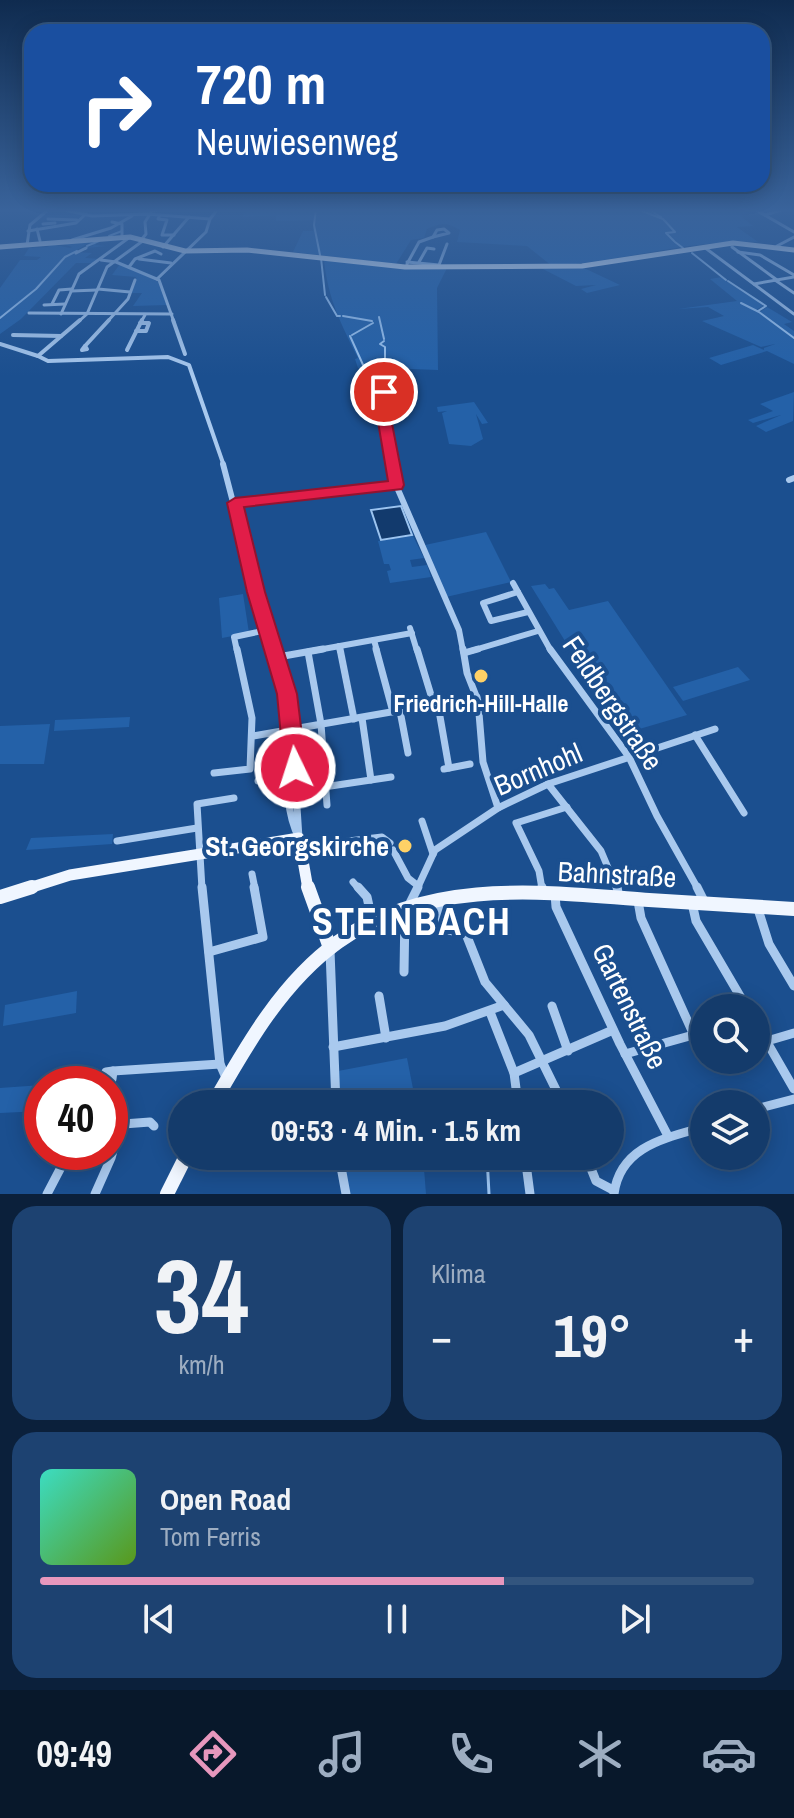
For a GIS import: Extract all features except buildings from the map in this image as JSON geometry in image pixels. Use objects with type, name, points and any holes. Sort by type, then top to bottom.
[{"type":"main road","points":[[469,265],[590,265]]},
{"type":"main road","points":[[0,897],[55,879],[153,862],[164,864],[196,855],[299,842],[309,894],[330,948]]},
{"type":"main road","name":"Bahnstraße","points":[[221,1090],[281,1002],[330,948],[372,921],[406,907],[437,899],[495,893],[794,909]]},
{"type":"main road","points":[[167,1194],[179,1170]]},
{"type":"street","points":[[61,314],[79,274],[94,265]]},
{"type":"street","points":[[38,356],[87,314],[110,265]]},
{"type":"street","points":[[123,265],[157,279],[172,314],[182,357],[192,371],[235,503],[267,630],[278,657],[292,729],[299,842]]},
{"type":"street","points":[[157,279],[170,265]]},
{"type":"street","points":[[728,265],[792,311]]},
{"type":"street","points":[[755,265],[794,293]]},
{"type":"street","points":[[778,265],[794,277]]},
{"type":"street","points":[[754,284],[794,277]]},
{"type":"street","points":[[85,346],[128,299],[135,280]]},
{"type":"street","points":[[52,304],[59,289],[130,292]]},
{"type":"street","points":[[44,305],[65,304]]},
{"type":"street","points":[[29,313],[112,316],[172,314]]},
{"type":"street","points":[[127,350],[145,315]]},
{"type":"street","points":[[136,331],[146,331],[149,323],[140,323]]},
{"type":"street","points":[[13,335],[61,336]]},
{"type":"street","points":[[0,344],[48,361],[182,357]]},
{"type":"street","points":[[386,366],[382,395],[396,485],[455,619],[477,697],[483,762],[498,808]]},
{"type":"street","points":[[235,503],[396,485]]},
{"type":"street","name":"Feldbergstraße","points":[[513,583],[538,631],[581,695],[629,757],[698,903],[696,921],[739,994]]},
{"type":"street","points":[[518,592],[483,603],[491,621],[528,612]]},
{"type":"street","points":[[214,773],[250,769],[251,715],[234,637],[267,630]]},
{"type":"street","points":[[278,657],[411,631],[436,705],[446,768],[470,764]]},
{"type":"street","points":[[464,653],[538,631]]},
{"type":"street","points":[[374,640],[408,753]]},
{"type":"street","points":[[339,646],[371,780]]},
{"type":"street","points":[[308,652],[321,724],[327,805]]},
{"type":"street","points":[[253,736],[477,697]]},
{"type":"street","points":[[292,729],[288,735],[288,777],[293,830],[299,842]]},
{"type":"street","name":"Bornhohl","points":[[406,907],[433,854],[498,808],[548,784],[715,729]]},
{"type":"street","points":[[695,735],[744,813]]},
{"type":"street","points":[[258,781],[288,777]]},
{"type":"street","points":[[297,791],[391,777]]},
{"type":"street","points":[[548,784],[596,842],[617,885],[619,898]]},
{"type":"street","points":[[227,1080],[220,1064],[196,855],[197,804],[234,798]]},
{"type":"street","name":"Gartenstraße","points":[[567,807],[516,823],[613,1030],[668,1136]]},
{"type":"street","points":[[422,821],[433,854]]},
{"type":"street","points":[[117,841],[197,828]]},
{"type":"street","points":[[299,842],[390,840],[408,878],[417,885]]},
{"type":"street","points":[[209,952],[263,937],[252,874]]},
{"type":"street","points":[[353,882],[367,897],[372,921]]},
{"type":"street","points":[[437,899],[445,929],[466,934],[485,982],[529,1035],[556,1090]]},
{"type":"street","points":[[638,899],[641,918],[690,1015]]},
{"type":"street","points":[[757,906],[762,929],[794,986]]},
{"type":"street","points":[[404,972],[406,907]]},
{"type":"street","points":[[330,948],[335,1090]]},
{"type":"street","points":[[379,996],[386,1038]]},
{"type":"street","points":[[333,1047],[386,1038],[490,1012],[504,1005]]},
{"type":"street","points":[[552,1006],[568,1051]]},
{"type":"street","points":[[490,1012],[514,1073],[516,1090]]},
{"type":"street","points":[[514,1073],[613,1030]]},
{"type":"street","points":[[770,1040],[794,1033]]},
{"type":"street","points":[[625,1054],[690,1036]]},
{"type":"street","points":[[770,1046],[794,1089]]},
{"type":"street","points":[[128,1074],[220,1064]]},
{"type":"street","points":[[770,1105],[794,1099]]},
{"type":"street","points":[[128,1124],[150,1122],[154,1126]]},
{"type":"street","points":[[592,1170],[596,1181],[613,1192],[633,1153],[668,1136],[690,1130]]},
{"type":"street","points":[[52,1192],[61,1170]]},
{"type":"street","points":[[95,1194],[106,1170]]},
{"type":"street","points":[[342,1170],[346,1194]]},
{"type":"street","points":[[527,1170],[530,1194]]},
{"type":"shaded area","points":[[17,265],[74,265],[21,319],[0,334],[0,288]]},
{"type":"shaded area","points":[[122,265],[159,282],[167,305],[133,306],[142,293],[131,293],[136,277],[112,275]]},
{"type":"shaded area","points":[[325,265],[447,268],[437,288],[438,370],[385,368],[382,392],[375,393],[364,369],[358,368],[355,359],[358,358],[332,299]]},
{"type":"shaded area","points":[[541,268],[584,268],[620,285],[587,293],[581,289],[596,285],[576,286]]},
{"type":"shaded area","points":[[722,277],[763,306],[754,311],[760,312],[767,307],[792,322],[784,324],[794,331],[794,364],[767,351],[721,365],[709,358],[753,345],[764,350],[775,344],[761,347],[702,321],[724,316],[708,307],[678,309],[737,301],[710,279]]},
{"type":"shaded area","points":[[794,392],[793,421],[766,432],[756,426],[781,415],[753,423],[748,420],[773,411],[760,404]]},
{"type":"shaded area","points":[[474,402],[488,423],[482,424],[476,414],[483,439],[471,446],[449,444],[442,413],[447,411],[438,412],[437,407]]},
{"type":"shaded area","points":[[401,506],[412,535],[381,540],[371,510]]},
{"type":"shaded area","points":[[486,532],[511,582],[446,597],[425,545]]},
{"type":"shaded area","points":[[413,536],[424,558],[410,560],[412,567],[427,565],[431,577],[390,583],[387,571],[391,570],[389,564],[384,564],[378,541]]},
{"type":"shaded area","points":[[545,584],[549,589],[554,588],[569,610],[608,601],[687,715],[636,730],[588,660],[578,662],[531,586]]},
{"type":"shaded area","points":[[243,594],[249,633],[222,638],[219,598]]},
{"type":"shaded area","points":[[738,667],[750,680],[683,701],[673,687]]},
{"type":"shaded area","points":[[130,717],[129,727],[54,731],[55,720]]},
{"type":"shaded area","points":[[50,724],[44,764],[0,764],[0,726]]},
{"type":"shaded area","points":[[113,834],[112,844],[26,850],[31,838]]},
{"type":"shaded area","points":[[77,991],[76,1013],[3,1026],[5,1005]]},
{"type":"shaded area","points":[[407,1058],[413,1090],[340,1090],[338,1071]]},
{"type":"shaded area","points":[[24,1086],[24,1112],[0,1113],[0,1088]]},
{"type":"shaded area","points":[[343,1170],[424,1170],[426,1194],[348,1194]]},
{"type":"waterway","points":[[0,318],[36,289],[58,265]]},
{"type":"waterway","points":[[322,265],[325,295]]},
{"type":"waterway","points":[[707,265],[726,280]]},
{"type":"waterway","points":[[728,281],[766,306],[758,311]]},
{"type":"waterway","points":[[326,297],[337,316],[340,316]]},
{"type":"waterway","points":[[741,303],[759,312],[794,338]]},
{"type":"waterway","points":[[343,316],[372,321]]},
{"type":"waterway","points":[[379,317],[384,339]]},
{"type":"waterway","points":[[352,335],[373,323]]},
{"type":"waterway","points":[[350,336],[364,367]]},
{"type":"waterway","points":[[384,341],[380,344],[385,347],[385,362]]},
{"type":"waterway","points":[[365,369],[378,393],[392,482]]},
{"type":"waterway","name":"STEINBACH","points":[[488,1170],[489,1194]]},
{"type":"place","name":"Friedrich-Hill-Halle","points":[[481,676]]},
{"type":"place","name":"St. Georgskirche","points":[[405,846]]},
{"type":"district","name":"STEINBACH","points":[[412,921]]},
{"type":"route","points":[[295,768],[287,694],[256,592],[235,503],[396,485],[380,394],[384,392]]}]
